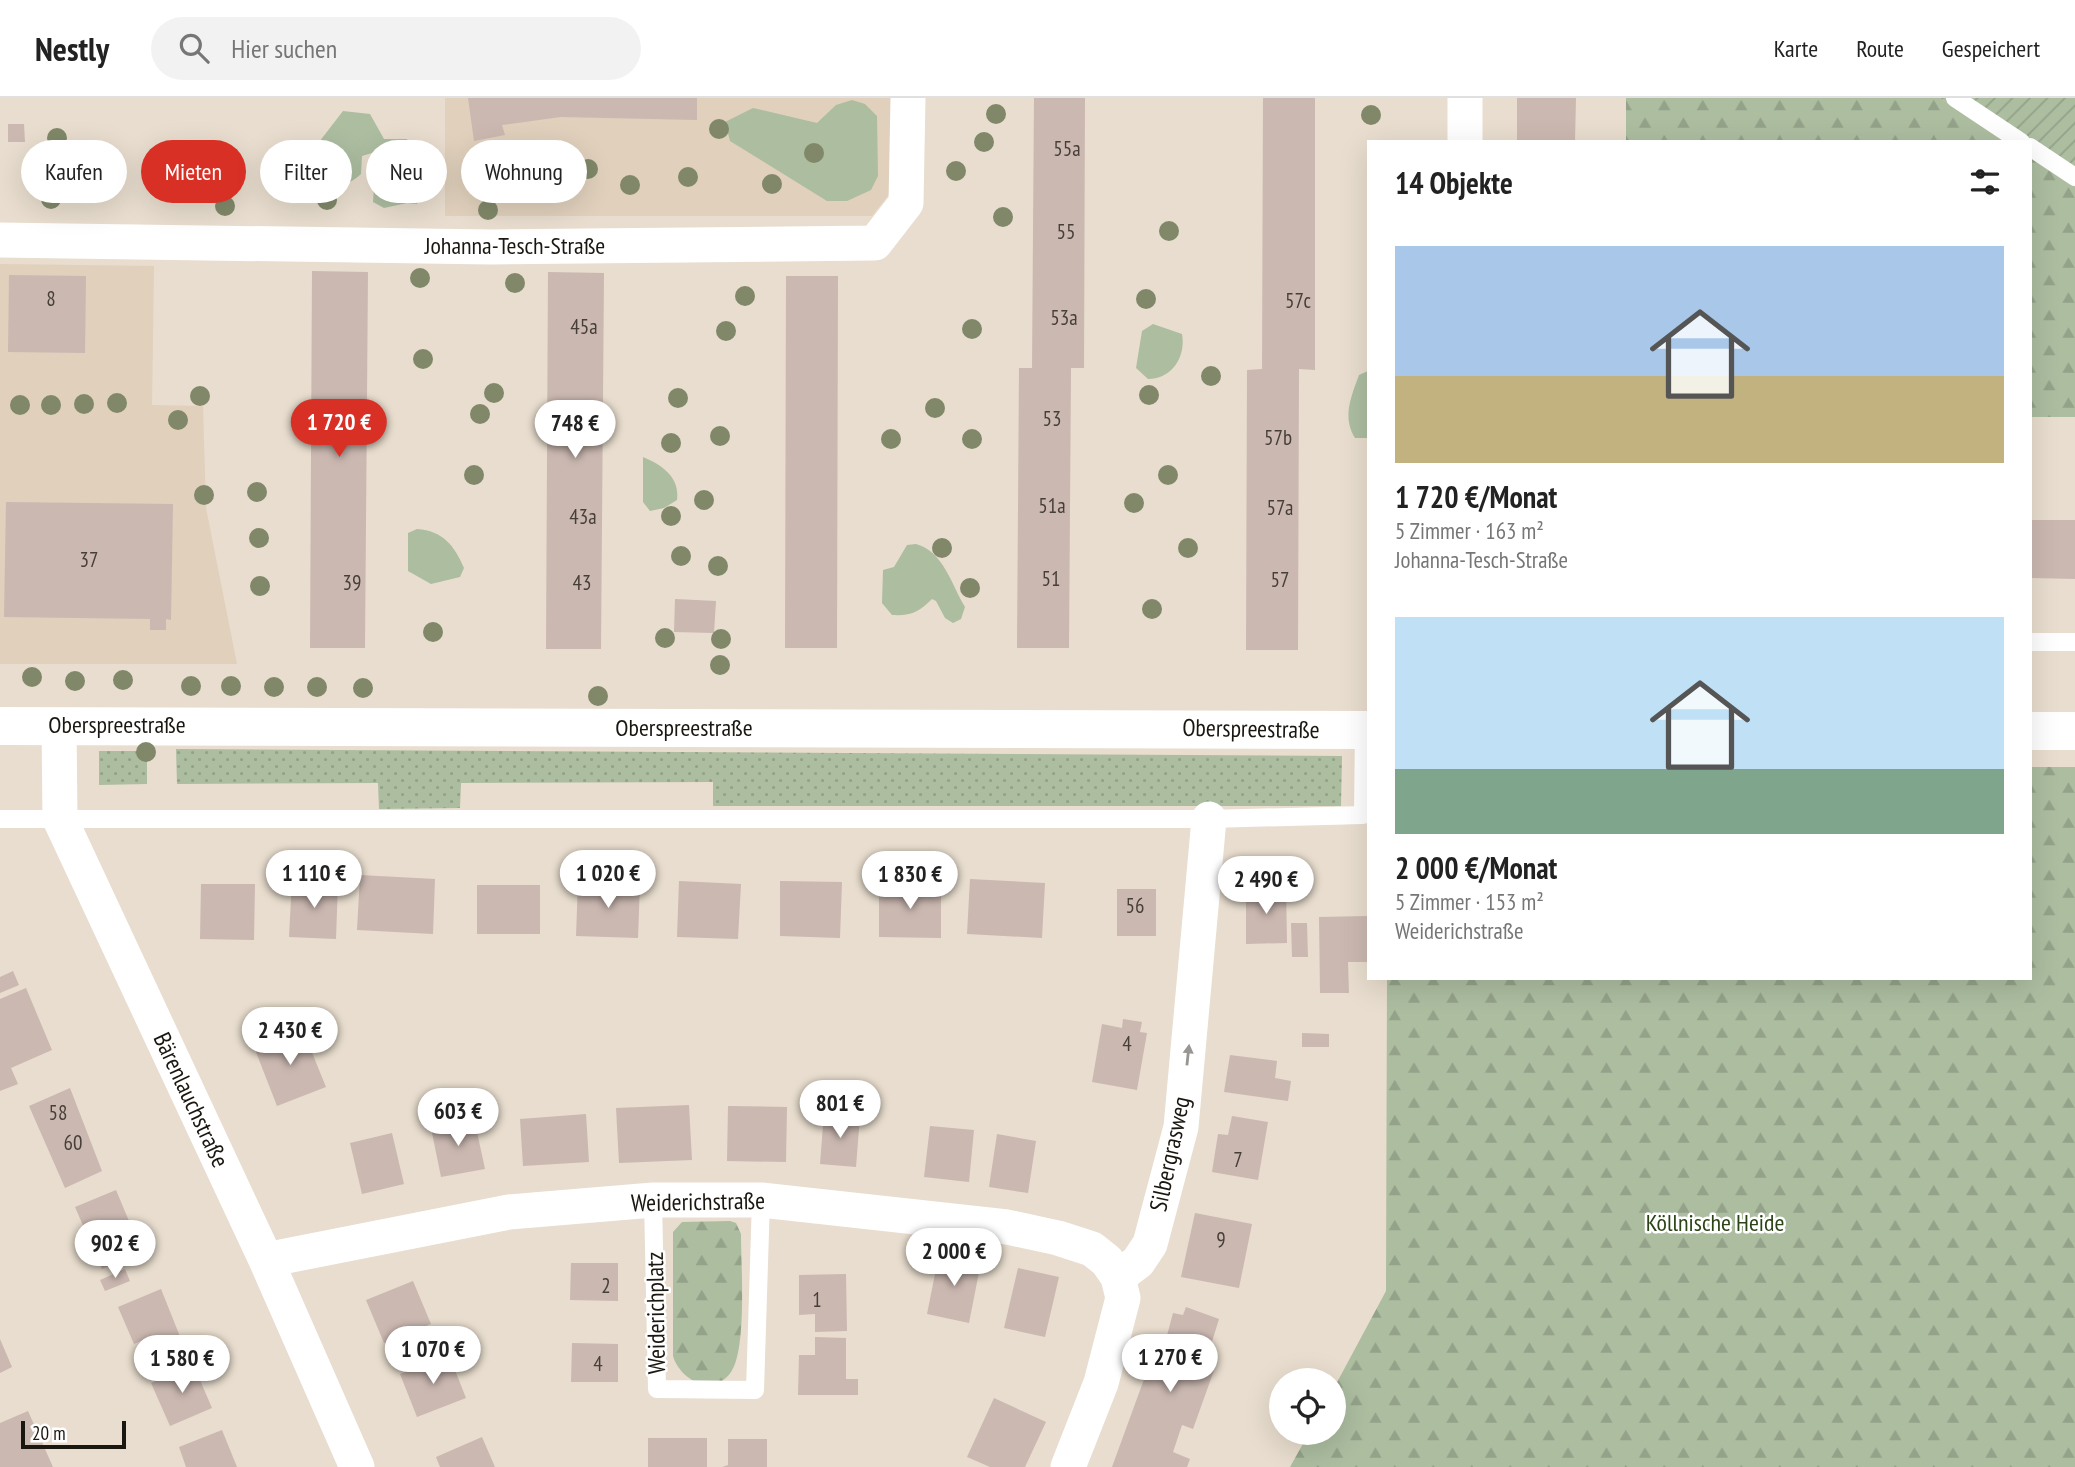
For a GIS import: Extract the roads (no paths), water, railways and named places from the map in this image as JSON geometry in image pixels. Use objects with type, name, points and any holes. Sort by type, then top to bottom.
[{"type":"main road","name":"Oberspreestraße","points":[[0,726],[1366,730]]},
{"type":"main road","points":[[2032,731],[2075,731]]},
{"type":"street","name":"Johanna-Tesch-Straße","points":[[0,240],[464,247],[875,243],[906,203],[908,98]]},
{"type":"street","points":[[1465,98],[1465,140]]},
{"type":"street","name":"Bärenlauchstraße","points":[[59,726],[60,819],[266,1260],[357,1467]]},
{"type":"street","name":"Silbergrasweg","points":[[1118,1277],[1138,1262],[1150,1244],[1181,1128],[1209,819]]},
{"type":"street","name":"Weiderichstraße","points":[[266,1260],[509,1212],[653,1200],[761,1200],[1033,1232],[1092,1249],[1107,1261],[1118,1277]]},
{"type":"street","points":[[1068,1467],[1101,1383],[1124,1298],[1118,1277]]},
{"type":"lane","points":[[1955,98],[2018,140]]},
{"type":"lane","points":[[2032,148],[2075,177]]},
{"type":"lane","points":[[2032,642],[2075,642]]},
{"type":"lane","points":[[0,819],[1209,819],[1363,815],[1366,730]]},
{"type":"lane","name":"Weiderichplatz","points":[[653,1200],[657,1389],[755,1390],[761,1200]]},
{"type":"park label","name":"Köllnische Heide","points":[[1715,1223]]}]
